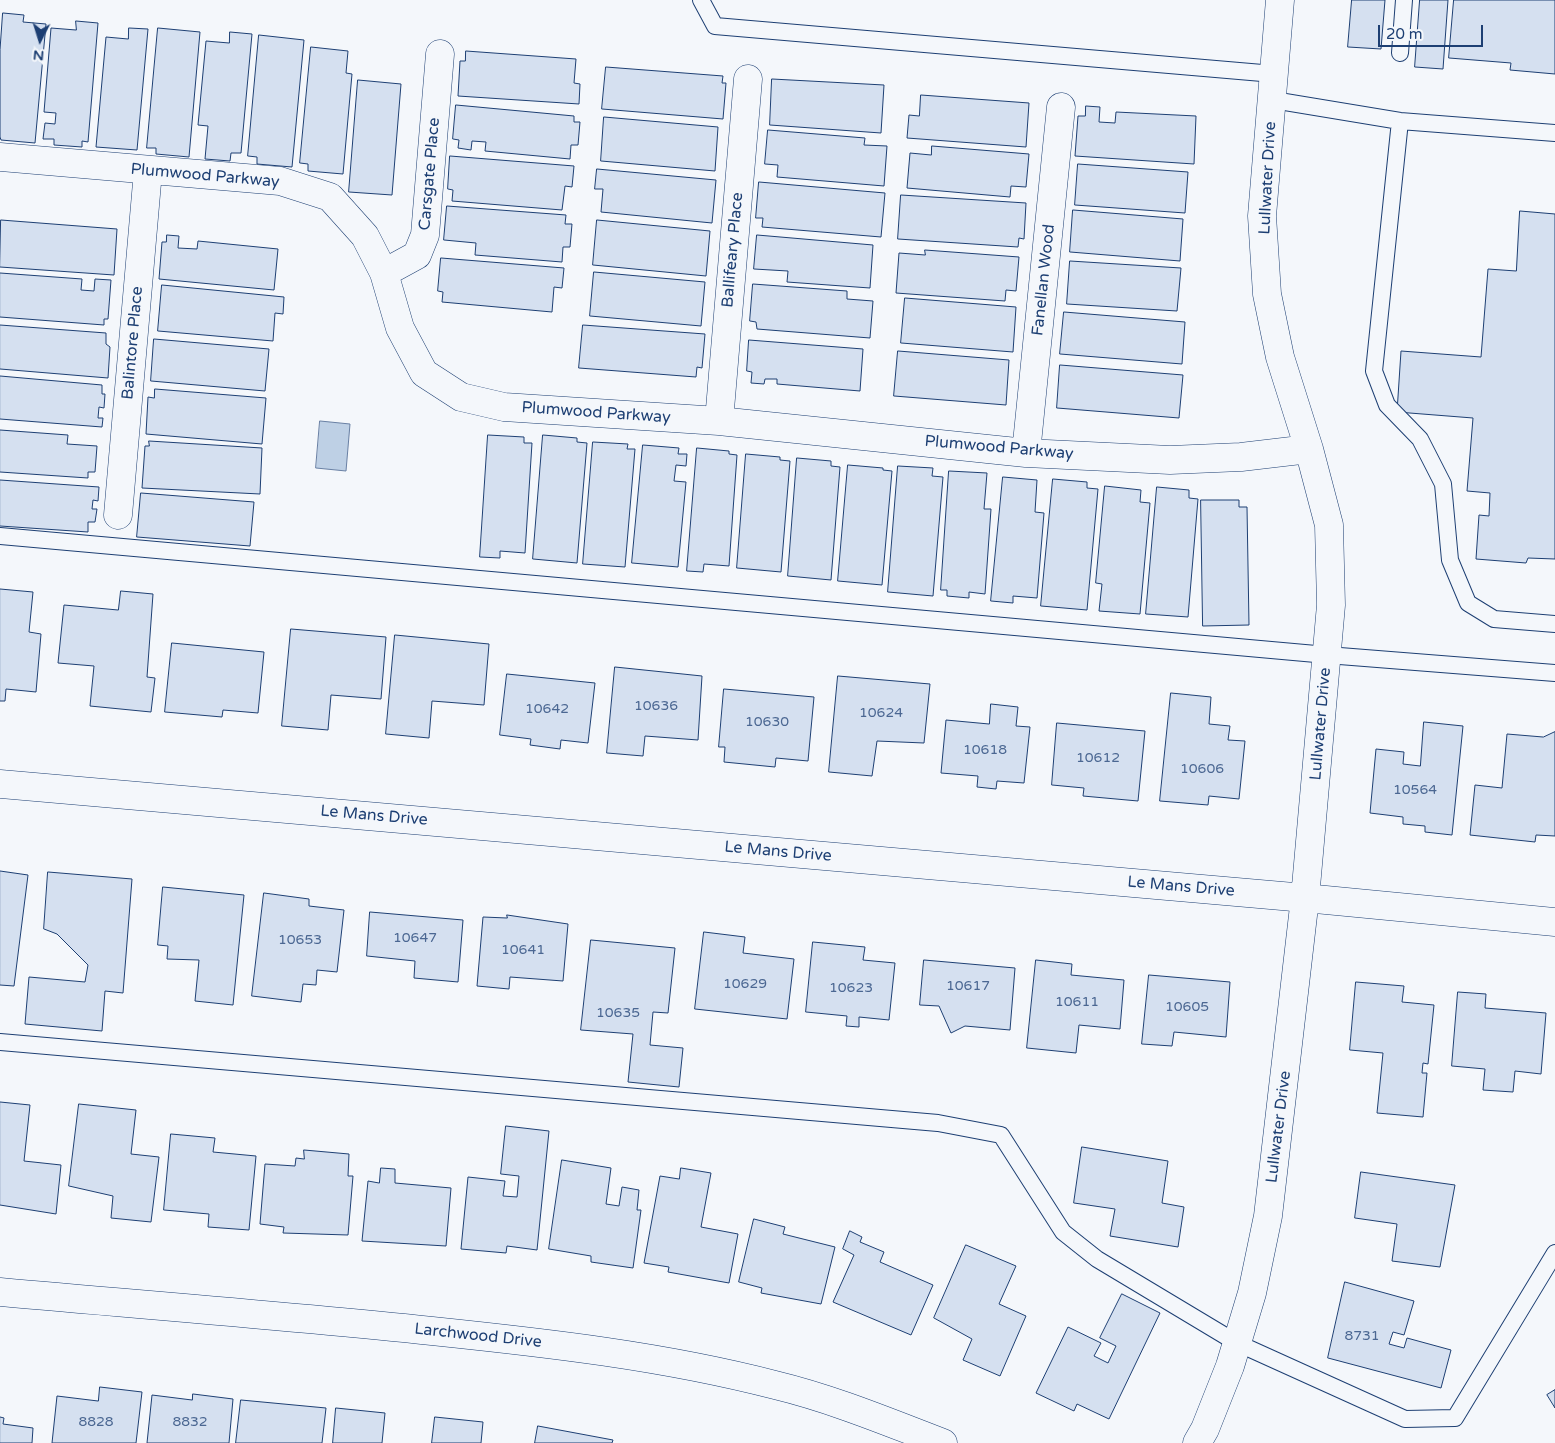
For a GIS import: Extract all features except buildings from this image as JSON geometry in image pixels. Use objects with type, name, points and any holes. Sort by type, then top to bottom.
[{"type":"street","name":"Lullwater Drive","points":[[1197,1443],[1209,1420],[1237,1342],[1252,1294],[1268,1216],[1305,898],[1331,605],[1329,525],[1309,448],[1280,358],[1267,294],[1262,216],[1280,0]]},
{"type":"street","name":"Carsgate Place","points":[[384,273],[417,255],[425,235],[440,54]]},
{"type":"street","name":"Ballifeary Place","points":[[719,422],[748,79]]},
{"type":"street","name":"Fanellan Wood","points":[[1026,452],[1061,107]]},
{"type":"street","name":"Plumwood Parkway","points":[[0,157],[280,182],[330,197],[365,236],[384,273],[400,328],[424,374],[460,397],[504,407],[719,422],[1026,452],[1170,460],[1241,457],[1309,448]]},
{"type":"street","name":"Balintore Place","points":[[118,515],[148,171]]},
{"type":"street","name":"Le Mans Drive","points":[[0,784],[1305,898],[1555,922]]},
{"type":"street","name":"Larchwood Drive","points":[[0,1292],[360,1323],[517,1340],[700,1367],[777,1385],[850,1407],[944,1443]]},
{"type":"lane","points":[[701,0],[715,26],[1274,87],[1400,121],[1555,133]]},
{"type":"lane","points":[[1400,53],[1404,0]]},
{"type":"lane","points":[[1400,121],[1374,371],[1387,405],[1420,440],[1443,484],[1450,560],[1468,603],[1494,619],[1555,624]]},
{"type":"lane","points":[[0,536],[1327,655],[1555,673]]},
{"type":"lane","points":[[0,1042],[938,1123],[1001,1136],[1063,1232],[1097,1259],[1237,1342],[1405,1419],[1455,1418],[1555,1253]]},
{"type":"water","points":[[320,421],[350,424],[346,471],[316,468]]}]
